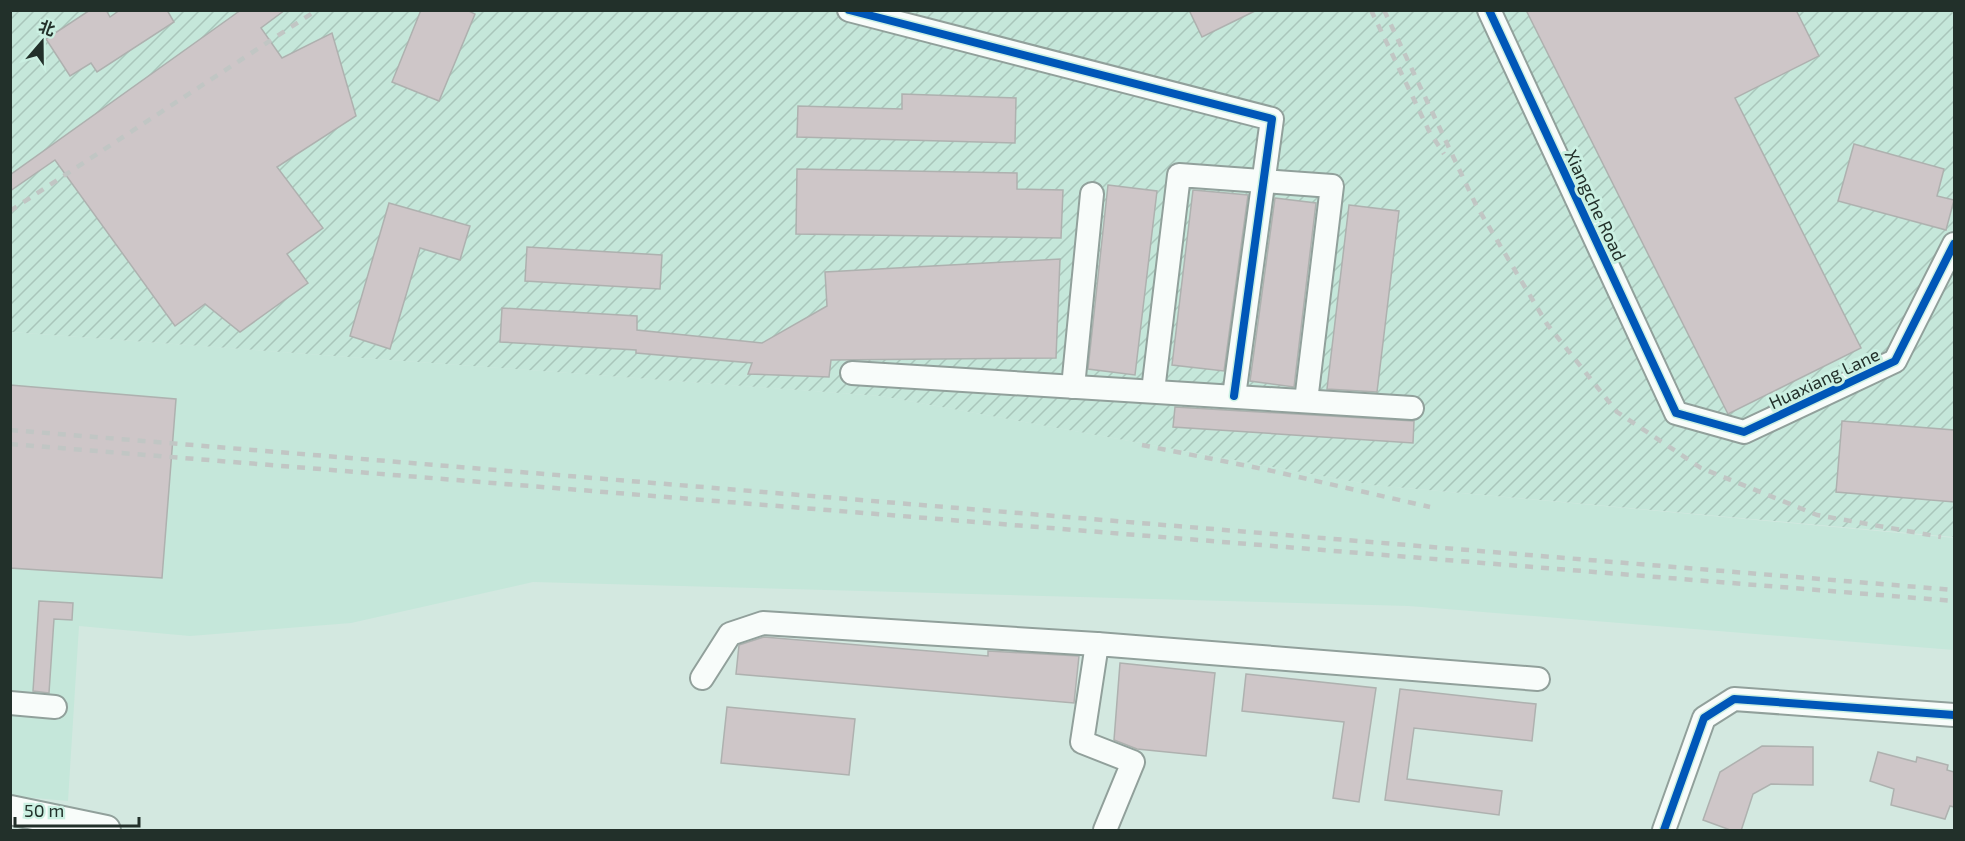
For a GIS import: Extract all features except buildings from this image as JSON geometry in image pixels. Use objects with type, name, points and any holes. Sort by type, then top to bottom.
[{"type":"main road","points":[[10,810],[106,831]]},
{"type":"main road","points":[[10,823],[100,830]]},
{"type":"street","points":[[849,10],[1272,119],[1234,396]]},
{"type":"street","name":"Xiangche Road","points":[[1489,10],[1676,412]]},
{"type":"street","points":[[1153,392],[1179,175],[1332,186],[1306,401]]},
{"type":"street","points":[[1073,387],[1092,194]]},
{"type":"street","name":"Huaxiang Lane","points":[[1676,412],[1744,432],[1895,361],[1954,244]]},
{"type":"street","points":[[852,373],[1412,408]]},
{"type":"street","points":[[702,678],[730,634],[764,623],[1097,644],[1538,679]]},
{"type":"street","points":[[1097,644],[1082,742],[1133,762],[1105,831]]},
{"type":"street","points":[[1664,831],[1704,718],[1734,699],[1954,715]]},
{"type":"street","points":[[10,704],[55,707]]},
{"type":"shaded area","points":[[10,11],[1954,11],[1954,537],[1372,485],[881,396],[11,332]]},
{"type":"shaded area","points":[[10,332],[881,396],[1372,485],[1954,538],[1954,650],[1409,606],[533,582],[351,623],[190,636],[79,626],[68,801],[11,796]]},
{"type":"railway","points":[[10,211],[317,10]]},
{"type":"railway","points":[[1371,10],[1429,131],[1444,154]]},
{"type":"railway","points":[[1384,10],[1476,205],[1547,324],[1617,412],[1701,468],[1817,515],[1941,537]]},
{"type":"railway","points":[[10,430],[1954,590]]},
{"type":"railway","points":[[10,444],[1954,601]]},
{"type":"railway","points":[[1142,445],[1268,470],[1430,507]]},
{"type":"cycle path","points":[[849,10],[1272,119],[1234,396]]},
{"type":"cycle path","points":[[1489,10],[1676,413],[1744,432],[1895,361],[1954,244]]},
{"type":"cycle path","points":[[1664,830],[1704,718],[1734,699],[1954,715]]}]
